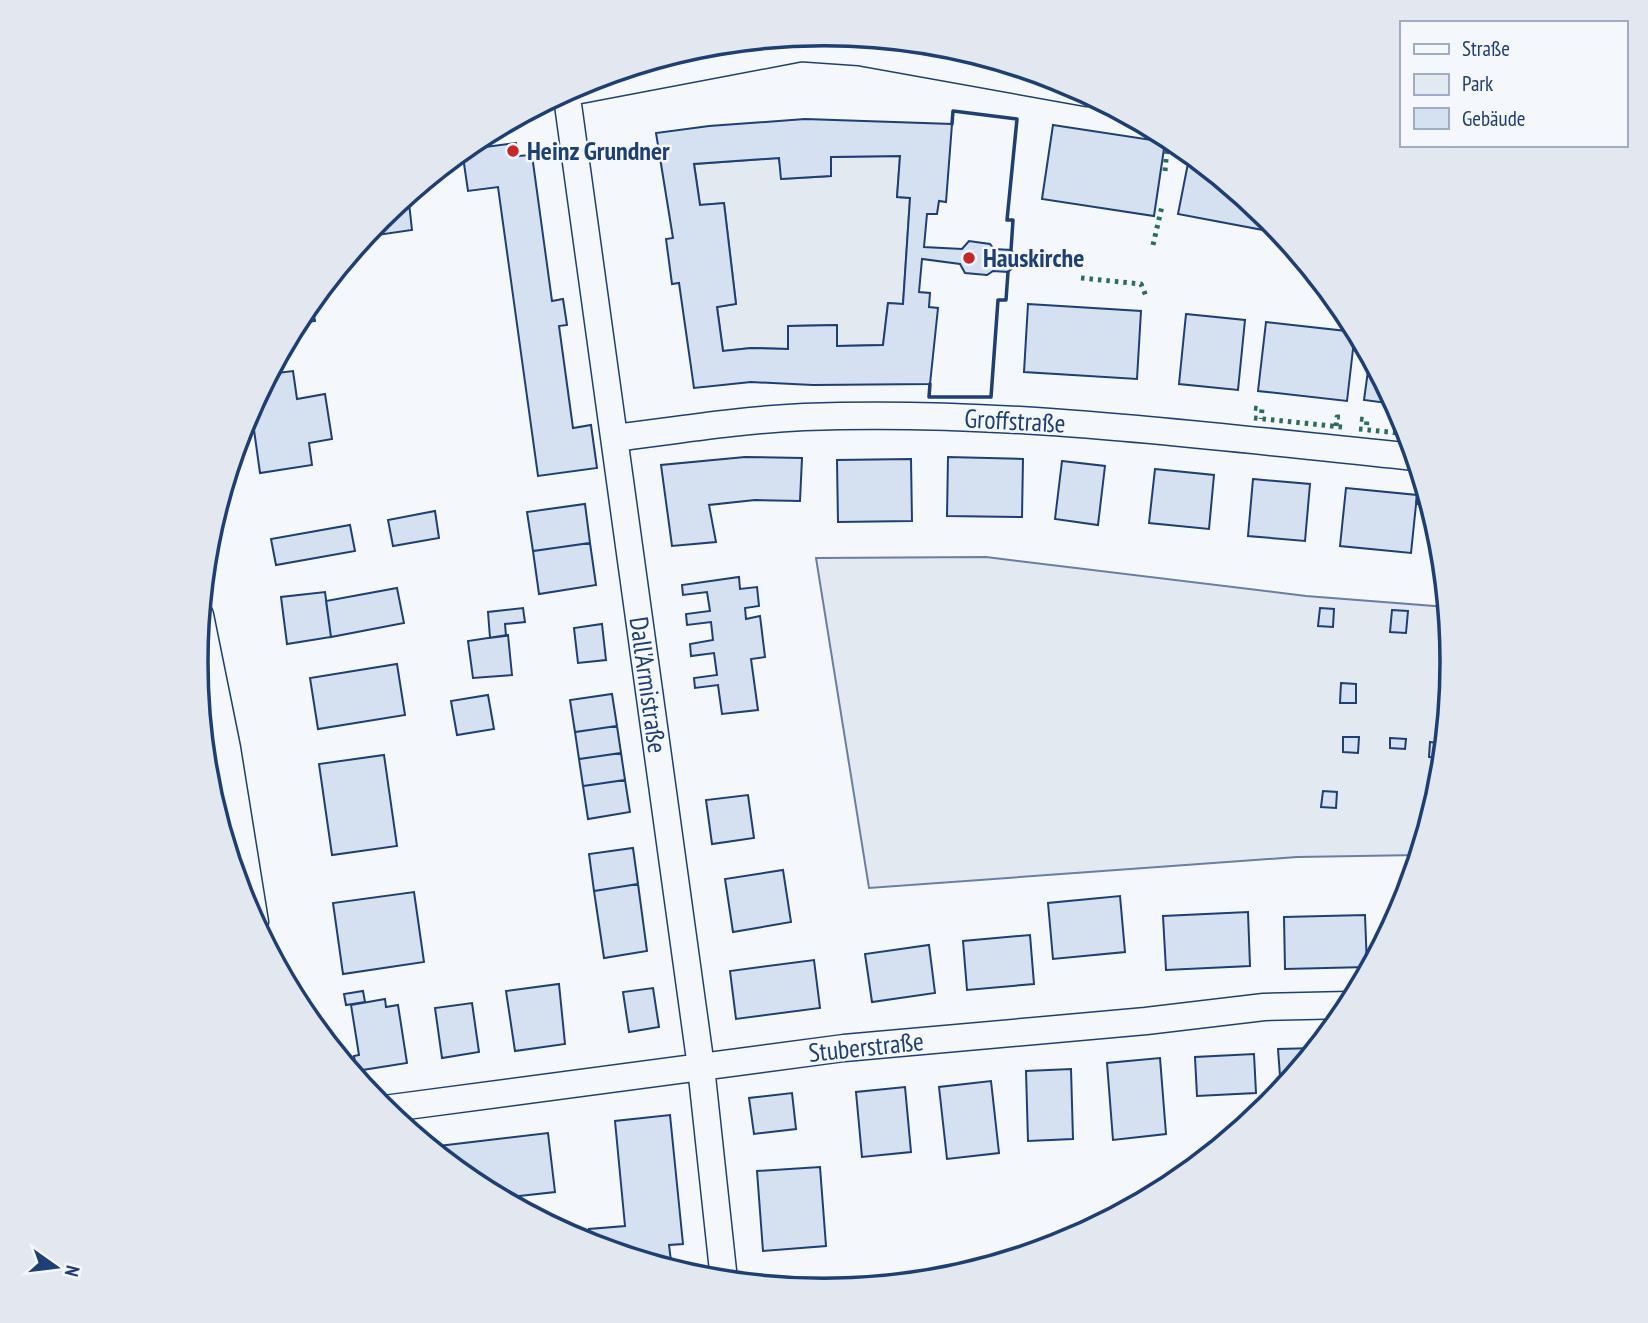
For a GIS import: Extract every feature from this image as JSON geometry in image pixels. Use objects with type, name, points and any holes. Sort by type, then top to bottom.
[{"type":"street","points":[[823,46],[1040,84]]},
{"type":"street","points":[[616,82],[769,48]]},
{"type":"street","name":"Dall'Armistraße","points":[[565,103],[615,438],[701,1067],[723,1269]]},
{"type":"street","name":"Groffstraße","points":[[615,438],[726,422],[805,417],[992,418],[1404,456]]},
{"type":"street","points":[[208,655],[227,748],[248,878]]},
{"type":"street","name":"Stuberstraße","points":[[400,1108],[844,1048],[1132,1022],[1264,1007],[1335,1005]]},
{"type":"green space","points":[[900,156],[897,197],[910,198],[903,304],[888,303],[883,345],[837,346],[837,325],[788,326],[788,349],[751,348],[723,351],[717,307],[736,304],[724,203],[700,205],[694,164],[779,158],[782,179],[831,176],[831,157]]},
{"type":"green space","points":[[986,557],[1306,596],[1438,606],[1440,662],[1435,742],[1419,821],[1408,855],[1297,857],[869,888],[816,558]]},
{"type":"building","points":[[805,119],[952,124],[946,202],[939,201],[937,214],[927,214],[924,247],[962,249],[969,241],[990,244],[994,249],[1011,250],[1016,257],[1015,266],[1008,272],[993,271],[987,275],[965,273],[960,264],[922,259],[919,292],[930,293],[929,307],[938,308],[930,384],[813,385],[751,382],[694,388],[679,283],[672,284],[666,239],[673,238],[656,133]],"holes":[[[900,156],[897,197],[910,198],[903,304],[888,303],[883,345],[837,346],[837,325],[788,326],[788,349],[751,348],[723,351],[717,307],[736,304],[724,203],[700,205],[694,164],[779,158],[781,179],[831,176],[831,157]]]},
{"type":"building","points":[[1053,125],[1151,140],[1164,148],[1154,216],[1042,199]]},
{"type":"building","points":[[516,143],[518,156],[532,155],[552,301],[563,299],[567,325],[559,326],[573,428],[591,425],[597,468],[538,476],[498,187],[468,191],[464,162],[485,147]]},
{"type":"building","points":[[1188,165],[1230,198],[1263,229],[1263,230],[1178,214]]},
{"type":"building","points":[[409,206],[412,230],[380,235]]},
{"type":"building","points":[[1028,304],[1141,311],[1137,379],[1024,372]]},
{"type":"building","points":[[1186,314],[1245,320],[1238,390],[1179,384]]},
{"type":"building","points":[[1266,322],[1343,331],[1353,348],[1347,401],[1258,391]]},
{"type":"building","points":[[293,371],[297,399],[325,394],[332,439],[309,443],[312,465],[260,473],[254,429],[281,373]]},
{"type":"building","points":[[1368,374],[1382,402],[1364,400]]},
{"type":"building","points":[[745,457],[802,458],[800,501],[755,500],[709,505],[716,542],[672,546],[661,465]]},
{"type":"building","points":[[948,457],[1023,459],[1022,517],[947,516]]},
{"type":"building","points":[[911,459],[912,521],[838,522],[837,460]]},
{"type":"building","points":[[1062,461],[1105,466],[1098,525],[1055,519]]},
{"type":"building","points":[[1155,469],[1214,475],[1209,529],[1149,523]]},
{"type":"building","points":[[1253,479],[1310,484],[1305,541],[1248,536]]},
{"type":"building","points":[[1346,488],[1417,495],[1411,553],[1340,546]]},
{"type":"building","points":[[585,504],[590,543],[533,551],[527,512]]},
{"type":"building","points":[[435,511],[439,538],[393,546],[388,520]]},
{"type":"building","points":[[350,525],[355,551],[276,565],[271,539]]},
{"type":"building","points":[[590,543],[596,585],[539,594],[533,551]]},
{"type":"building","points":[[739,577],[740,589],[757,587],[759,606],[745,608],[746,619],[760,616],[765,657],[751,659],[758,710],[722,714],[718,685],[695,688],[694,678],[717,675],[714,653],[691,656],[690,644],[713,640],[711,622],[687,625],[686,614],[710,611],[707,592],[683,595],[682,585]]},
{"type":"building","points":[[397,588],[404,623],[331,637],[326,601]]},
{"type":"building","points":[[325,592],[331,637],[287,644],[281,597]]},
{"type":"building","points":[[523,608],[525,622],[505,624],[506,636],[490,638],[488,612]]},
{"type":"building","points":[[1320,608],[1334,609],[1333,627],[1318,626]]},
{"type":"building","points":[[1392,610],[1408,611],[1406,633],[1390,632]]},
{"type":"building","points":[[602,624],[606,660],[578,663],[574,628]]},
{"type":"building","points":[[508,635],[512,675],[473,678],[468,641]]},
{"type":"building","points":[[397,664],[405,715],[318,729],[310,678]]},
{"type":"building","points":[[1341,683],[1356,684],[1356,703],[1340,703]]},
{"type":"building","points":[[612,694],[617,726],[575,732],[570,700]]},
{"type":"building","points":[[488,695],[494,729],[457,735],[451,701]]},
{"type":"building","points":[[617,726],[621,753],[579,759],[575,732]]},
{"type":"building","points":[[1343,737],[1359,737],[1358,753],[1343,752]]},
{"type":"building","points":[[1390,738],[1406,739],[1405,749],[1390,748]]},
{"type":"building","points":[[1430,742],[1435,743],[1432,757],[1429,757]]},
{"type":"building","points":[[621,753],[625,780],[583,786],[579,759]]},
{"type":"building","points":[[384,755],[397,846],[332,855],[319,764]]},
{"type":"building","points":[[625,780],[630,812],[588,819],[583,786]]},
{"type":"building","points":[[1323,791],[1337,792],[1336,808],[1321,807]]},
{"type":"building","points":[[748,795],[754,838],[712,844],[706,800]]},
{"type":"building","points":[[633,848],[638,884],[594,891],[589,854]]},
{"type":"building","points":[[783,870],[791,922],[733,932],[725,879]]},
{"type":"building","points":[[638,884],[647,951],[604,958],[594,891]]},
{"type":"building","points":[[414,892],[424,962],[343,974],[333,903]]},
{"type":"building","points":[[1120,896],[1125,952],[1053,959],[1048,903]]},
{"type":"building","points":[[1248,912],[1250,966],[1166,970],[1163,916]]},
{"type":"building","points":[[1365,915],[1366,952],[1358,967],[1285,969],[1284,917]]},
{"type":"building","points":[[1030,935],[1034,984],[967,990],[963,941]]},
{"type":"building","points":[[929,945],[935,993],[872,1002],[865,954]]},
{"type":"building","points":[[814,960],[820,1008],[736,1019],[730,971]]},
{"type":"building","points":[[559,984],[565,1044],[515,1051],[506,991]]},
{"type":"building","points":[[653,988],[659,1027],[629,1032],[623,992]]},
{"type":"building","points":[[363,991],[365,1002],[346,1005],[344,994]]},
{"type":"building","points":[[385,999],[386,1007],[398,1005],[407,1063],[363,1070],[355,1060],[354,1056],[359,1055],[351,1005]]},
{"type":"building","points":[[472,1003],[479,1052],[442,1058],[435,1008]]},
{"type":"building","points":[[1303,1048],[1280,1076],[1278,1049]]},
{"type":"building","points":[[1254,1054],[1256,1093],[1197,1096],[1195,1057]]},
{"type":"building","points":[[1160,1058],[1166,1134],[1113,1140],[1107,1063]]},
{"type":"building","points":[[1071,1069],[1073,1139],[1028,1141],[1026,1071]]},
{"type":"building","points":[[991,1081],[999,1153],[947,1159],[939,1087]]},
{"type":"building","points":[[905,1087],[911,1152],[862,1157],[856,1092]]},
{"type":"building","points":[[792,1093],[796,1129],[754,1134],[749,1098]]},
{"type":"building","points":[[670,1115],[683,1244],[669,1245],[671,1258],[589,1231],[589,1229],[625,1226],[615,1121]]},
{"type":"building","points":[[548,1133],[555,1192],[518,1196],[443,1145]]},
{"type":"building","points":[[820,1167],[826,1246],[763,1251],[757,1171]]},
{"type":"hedge","points":[[1165,171],[1167,150]]},
{"type":"hedge","points":[[1153,245],[1162,206]]},
{"type":"hedge","points":[[1081,278],[1141,284],[1146,296]]},
{"type":"hedge","points":[[1254,408],[1262,409],[1261,419]]},
{"type":"hedge","points":[[1336,426],[1337,417],[1344,417]]},
{"type":"hedge","points":[[1254,418],[1342,427]]},
{"type":"hedge","points":[[1360,419],[1367,420],[1366,430]]},
{"type":"hedge","points":[[1359,429],[1396,433]]},
{"type":"wall","points":[[952,124],[953,111],[1017,119],[1007,220],[1013,220],[1011,250]]},
{"type":"wall","points":[[930,384],[929,397],[991,397],[998,300],[1006,300],[1008,272]]},
{"type":"place","name":"Heinz Grundner","points":[[513,151]]},
{"type":"place","name":"Hauskirche","points":[[969,258]]}]
